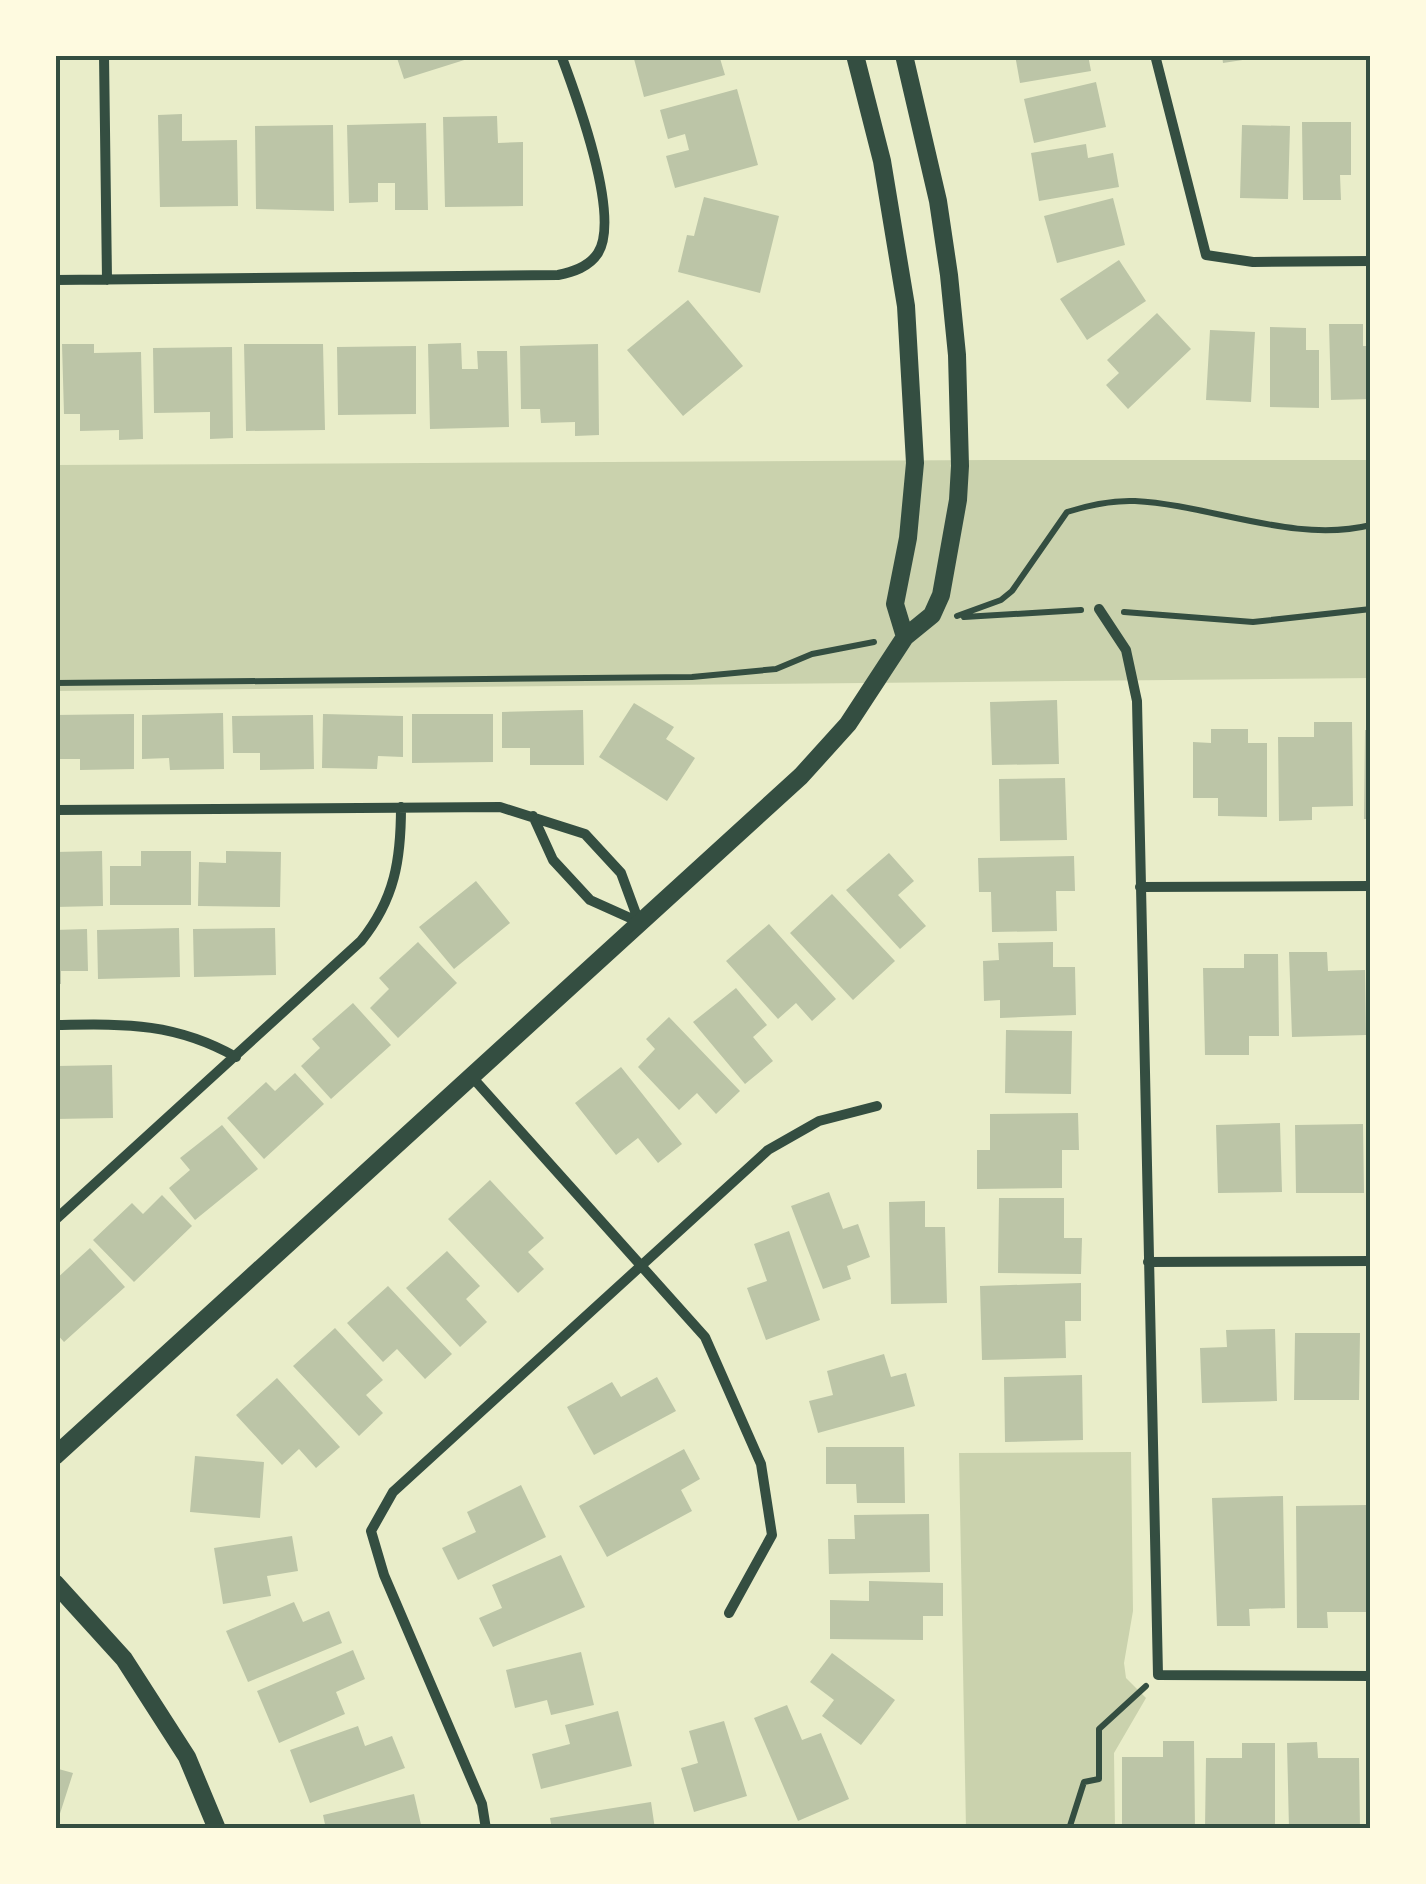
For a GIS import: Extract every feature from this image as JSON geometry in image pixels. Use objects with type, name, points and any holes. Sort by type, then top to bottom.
[{"type":"street","points":[[104,55],[107,280]]},
{"type":"street","points":[[55,280],[574,272],[598,253],[606,223],[588,134],[561,55]]},
{"type":"street","points":[[856,55],[882,160],[906,306],[915,464],[908,538],[895,604],[904,636]]},
{"type":"street","points":[[55,1456],[825,751],[870,695],[904,636],[932,615],[941,594],[958,500],[957,355],[938,202],[904,55]]},
{"type":"street","points":[[1155,55],[1206,255],[1253,262],[1371,261]]},
{"type":"street","points":[[1099,609],[1126,650],[1136,686],[1158,1675],[1371,1676]]},
{"type":"street","points":[[55,810],[500,807],[585,834],[621,874],[639,922]]},
{"type":"street","points":[[55,1220],[236,1058],[377,922],[401,853],[401,808]]},
{"type":"street","points":[[532,816],[553,860],[590,900],[639,922]]},
{"type":"street","points":[[1140,887],[1371,886]]},
{"type":"street","points":[[55,1025],[158,1027],[188,1034],[236,1058]]},
{"type":"street","points":[[472,1077],[705,1338],[761,1464],[772,1534],[729,1613]]},
{"type":"street","points":[[486,1829],[482,1804],[384,1575],[371,1531],[393,1492],[768,1150],[792,1134],[848,1111],[877,1106]]},
{"type":"street","points":[[1148,1262],[1371,1260]]},
{"type":"street","points":[[55,1582],[124,1659],[187,1757],[217,1829]]},
{"type":"path","points":[[1371,524],[1328,531],[1134,500],[1096,503],[1067,512],[1012,591],[1001,600],[956,617],[1099,609],[1158,618],[1253,622],[1371,609]]},
{"type":"path","points":[[55,683],[692,677],[776,669],[812,654],[904,636]]},
{"type":"path","points":[[1070,1829],[1084,1782],[1099,1778],[1099,1730],[1158,1675]]},
{"type":"green space","points":[[1371,460],[1371,678],[55,691],[55,465]]},
{"type":"green space","points":[[1131,1452],[1133,1611],[1124,1663],[1126,1678],[1146,1698],[1114,1753],[1115,1829],[966,1829],[959,1453]]},
{"type":"building","points":[[396,55],[477,55],[477,56],[404,79]]},
{"type":"building","points":[[633,55],[719,55],[725,75],[644,97]]},
{"type":"building","points":[[1015,55],[1088,55],[1091,71],[1020,83]]},
{"type":"building","points":[[1222,55],[1261,55],[1262,57],[1223,63]]},
{"type":"building","points":[[1096,82],[1106,127],[1034,143],[1024,99]]},
{"type":"building","points":[[737,89],[758,165],[675,188],[666,156],[689,150],[685,134],[668,139],[660,110]]},
{"type":"building","points":[[182,114],[182,141],[237,140],[238,206],[160,207],[158,115]]},
{"type":"building","points":[[497,116],[498,143],[523,142],[523,206],[445,207],[443,117]]},
{"type":"building","points":[[1302,122],[1351,122],[1351,175],[1340,175],[1341,200],[1303,200]]},
{"type":"building","points":[[426,123],[428,210],[395,210],[395,183],[378,183],[378,202],[349,203],[347,125]]},
{"type":"building","points":[[333,125],[334,211],[256,209],[255,126]]},
{"type":"building","points":[[1242,125],[1290,126],[1288,199],[1240,198]]},
{"type":"building","points":[[1086,144],[1088,158],[1113,153],[1119,187],[1039,201],[1031,153]]},
{"type":"building","points":[[704,197],[779,216],[760,293],[678,272],[687,235],[694,236]]},
{"type":"building","points":[[1113,198],[1125,245],[1057,263],[1044,216]]},
{"type":"building","points":[[1119,260],[1146,301],[1087,340],[1060,299]]},
{"type":"building","points":[[688,300],[743,366],[683,416],[627,350]]},
{"type":"building","points":[[1157,313],[1191,349],[1128,409],[1106,385],[1119,373],[1107,360]]},
{"type":"building","points":[[1329,324],[1363,324],[1363,346],[1371,346],[1371,399],[1331,400]]},
{"type":"building","points":[[1270,327],[1306,328],[1306,350],[1319,350],[1319,408],[1270,407]]},
{"type":"building","points":[[1210,330],[1255,332],[1251,402],[1206,400]]},
{"type":"building","points":[[461,343],[462,369],[478,369],[477,351],[507,351],[509,427],[430,429],[428,344]]},
{"type":"building","points":[[62,344],[94,344],[94,353],[141,352],[143,439],[119,440],[119,430],[80,431],[80,414],[64,414]]},
{"type":"building","points":[[244,344],[323,344],[325,430],[246,431]]},
{"type":"building","points":[[598,344],[599,435],[575,436],[575,422],[541,423],[540,409],[521,409],[520,346]]},
{"type":"building","points":[[416,346],[416,414],[338,415],[337,347]]},
{"type":"building","points":[[232,347],[233,438],[210,439],[210,412],[154,413],[153,348]]},
{"type":"building","points":[[1057,700],[1059,764],[992,765],[990,702]]},
{"type":"building","points":[[634,703],[674,727],[666,739],[695,758],[667,801],[599,757]]},
{"type":"building","points":[[583,710],[584,765],[530,765],[530,748],[502,748],[502,712]]},
{"type":"building","points":[[223,713],[224,769],[170,770],[169,758],[142,759],[142,715]]},
{"type":"building","points":[[134,714],[134,769],[80,770],[80,759],[55,759],[55,715]]},
{"type":"building","points":[[323,714],[403,716],[403,757],[378,756],[377,769],[322,768]]},
{"type":"building","points":[[412,714],[493,714],[493,762],[412,763]]},
{"type":"building","points":[[313,715],[314,769],[260,770],[260,753],[233,753],[232,716]]},
{"type":"building","points":[[1314,722],[1352,722],[1353,806],[1312,807],[1312,820],[1279,821],[1278,737],[1314,737]]},
{"type":"building","points":[[1211,729],[1248,729],[1248,743],[1267,743],[1267,817],[1218,816],[1218,798],[1193,798],[1193,742],[1211,743]]},
{"type":"building","points":[[1365,730],[1371,730],[1371,819],[1364,819]]},
{"type":"building","points":[[1065,778],[1067,840],[1000,841],[999,779]]},
{"type":"building","points":[[102,851],[103,906],[55,907],[55,852]]},
{"type":"building","points":[[141,851],[191,851],[191,905],[110,905],[110,866],[141,866]]},
{"type":"building","points":[[226,851],[281,852],[280,907],[198,906],[199,862],[226,863]]},
{"type":"building","points":[[889,853],[914,881],[898,895],[926,926],[900,949],[846,890]]},
{"type":"building","points":[[1074,856],[1075,891],[1056,891],[1057,931],[992,932],[991,892],[979,892],[978,858]]},
{"type":"building","points":[[476,881],[510,923],[454,969],[419,927]]},
{"type":"building","points":[[832,894],[895,961],[853,1000],[790,933]]},
{"type":"building","points":[[769,924],[836,999],[812,1021],[796,1003],[778,1019],[726,961]]},
{"type":"building","points":[[179,928],[180,977],[98,979],[97,930]]},
{"type":"building","points":[[275,928],[276,975],[194,977],[193,929]]},
{"type":"building","points":[[87,929],[88,971],[61,971],[61,984],[55,984],[55,930]]},
{"type":"building","points":[[418,942],[457,983],[398,1038],[370,1008],[389,989],[379,978]]},
{"type":"building","points":[[1053,942],[1053,967],[1075,967],[1076,1015],[1000,1018],[1000,1000],[984,1001],[983,961],[999,960],[998,943]]},
{"type":"building","points":[[1289,952],[1327,952],[1328,971],[1365,970],[1366,1035],[1292,1037]]},
{"type":"building","points":[[1244,954],[1278,954],[1279,1036],[1249,1036],[1249,1055],[1205,1055],[1203,968],[1244,968]]},
{"type":"building","points":[[736,988],[767,1025],[753,1037],[773,1061],[745,1084],[693,1022]]},
{"type":"building","points":[[353,1003],[391,1045],[331,1099],[301,1066],[320,1048],[312,1039]]},
{"type":"building","points":[[669,1017],[740,1091],[716,1114],[697,1093],[679,1110],[638,1067],[655,1049],[646,1039]]},
{"type":"building","points":[[1006,1030],[1072,1031],[1071,1094],[1005,1093]]},
{"type":"building","points":[[112,1065],[113,1118],[55,1119],[57,1066]]},
{"type":"building","points":[[621,1067],[682,1144],[658,1163],[638,1138],[616,1155],[575,1103]]},
{"type":"building","points":[[295,1073],[324,1104],[264,1159],[227,1118],[266,1082],[275,1091]]},
{"type":"building","points":[[1078,1113],[1079,1150],[1062,1150],[1062,1188],[977,1189],[977,1150],[990,1150],[990,1114]]},
{"type":"building","points":[[1280,1123],[1282,1192],[1218,1193],[1216,1125]]},
{"type":"building","points":[[1363,1124],[1364,1193],[1296,1193],[1295,1125]]},
{"type":"building","points":[[222,1125],[258,1169],[195,1220],[169,1188],[190,1170],[180,1158]]},
{"type":"building","points":[[490,1180],[544,1238],[528,1252],[544,1269],[518,1293],[448,1219]]},
{"type":"building","points":[[829,1192],[843,1229],[858,1224],[870,1257],[847,1266],[851,1279],[823,1289],[791,1206]]},
{"type":"building","points":[[162,1195],[192,1226],[134,1282],[93,1240],[132,1203],[143,1214]]},
{"type":"building","points":[[999,1198],[1064,1198],[1064,1238],[1082,1238],[1081,1274],[998,1273]]},
{"type":"building","points":[[925,1201],[925,1227],[945,1227],[947,1303],[891,1304],[889,1202]]},
{"type":"building","points":[[789,1231],[820,1320],[766,1340],[747,1288],[767,1281],[754,1244]]},
{"type":"building","points":[[90,1248],[125,1287],[64,1342],[55,1332],[55,1280]]},
{"type":"building","points":[[447,1251],[480,1286],[466,1299],[487,1322],[460,1347],[406,1288]]},
{"type":"building","points":[[1081,1283],[1081,1321],[1065,1321],[1066,1358],[982,1360],[980,1286]]},
{"type":"building","points":[[388,1286],[452,1354],[425,1379],[397,1349],[383,1362],[347,1323]]},
{"type":"building","points":[[335,1328],[383,1380],[366,1395],[383,1413],[359,1436],[293,1366]]},
{"type":"building","points":[[1275,1329],[1277,1401],[1202,1403],[1200,1348],[1227,1347],[1226,1330]]},
{"type":"building","points":[[1295,1333],[1360,1333],[1359,1400],[1294,1400]]},
{"type":"building","points":[[884,1354],[891,1377],[906,1373],[915,1406],[818,1433],[809,1401],[833,1395],[827,1371]]},
{"type":"building","points":[[1082,1375],[1083,1440],[1005,1442],[1004,1377]]},
{"type":"building","points":[[657,1377],[676,1411],[594,1455],[567,1407],[612,1382],[621,1397]]},
{"type":"building","points":[[277,1378],[340,1447],[316,1468],[299,1449],[282,1465],[236,1415]]},
{"type":"building","points":[[826,1447],[904,1447],[905,1503],[857,1503],[856,1484],[826,1484]]},
{"type":"building","points":[[684,1449],[700,1479],[681,1490],[692,1511],[607,1557],[579,1506]]},
{"type":"building","points":[[195,1456],[264,1462],[260,1518],[190,1512]]},
{"type":"building","points":[[521,1485],[546,1537],[458,1580],[442,1548],[476,1532],[467,1512]]},
{"type":"building","points":[[1283,1496],[1285,1608],[1249,1609],[1250,1626],[1217,1626],[1212,1498]]},
{"type":"building","points":[[1366,1505],[1367,1612],[1327,1612],[1328,1628],[1297,1628],[1296,1506]]},
{"type":"building","points":[[929,1514],[930,1572],[829,1574],[828,1539],[855,1539],[854,1515]]},
{"type":"building","points":[[292,1536],[298,1571],[267,1576],[271,1596],[223,1604],[214,1548]]},
{"type":"building","points":[[561,1555],[585,1607],[493,1647],[479,1618],[502,1608],[492,1585]]},
{"type":"building","points":[[869,1581],[943,1583],[943,1616],[923,1616],[923,1640],[830,1639],[830,1600],[869,1601]]},
{"type":"building","points":[[294,1602],[303,1622],[329,1611],[342,1643],[248,1682],[226,1631]]},
{"type":"building","points":[[353,1650],[365,1679],[336,1692],[345,1714],[279,1743],[257,1691]]},
{"type":"building","points":[[581,1652],[594,1705],[551,1715],[547,1700],[515,1708],[506,1670]]},
{"type":"building","points":[[832,1653],[895,1700],[861,1745],[822,1716],[834,1700],[810,1682]]},
{"type":"building","points":[[787,1705],[802,1740],[821,1733],[849,1799],[798,1821],[754,1718]]},
{"type":"building","points":[[618,1711],[632,1766],[541,1789],[532,1754],[570,1744],[565,1725]]},
{"type":"building","points":[[724,1721],[747,1796],[694,1812],[681,1768],[698,1763],[689,1731]]},
{"type":"building","points":[[358,1726],[365,1746],[392,1736],[405,1768],[310,1803],[290,1750]]},
{"type":"building","points":[[1163,1741],[1194,1741],[1195,1829],[1122,1829],[1122,1757],[1163,1757]]},
{"type":"building","points":[[1317,1742],[1318,1758],[1359,1758],[1360,1829],[1289,1829],[1287,1743]]},
{"type":"building","points":[[1242,1743],[1275,1743],[1275,1829],[1205,1829],[1206,1758],[1242,1758]]},
{"type":"building","points":[[55,1768],[73,1773],[56,1826],[55,1825]]},
{"type":"building","points":[[414,1794],[422,1829],[326,1829],[323,1815]]},
{"type":"building","points":[[651,1802],[655,1829],[552,1829],[550,1818]]}]
